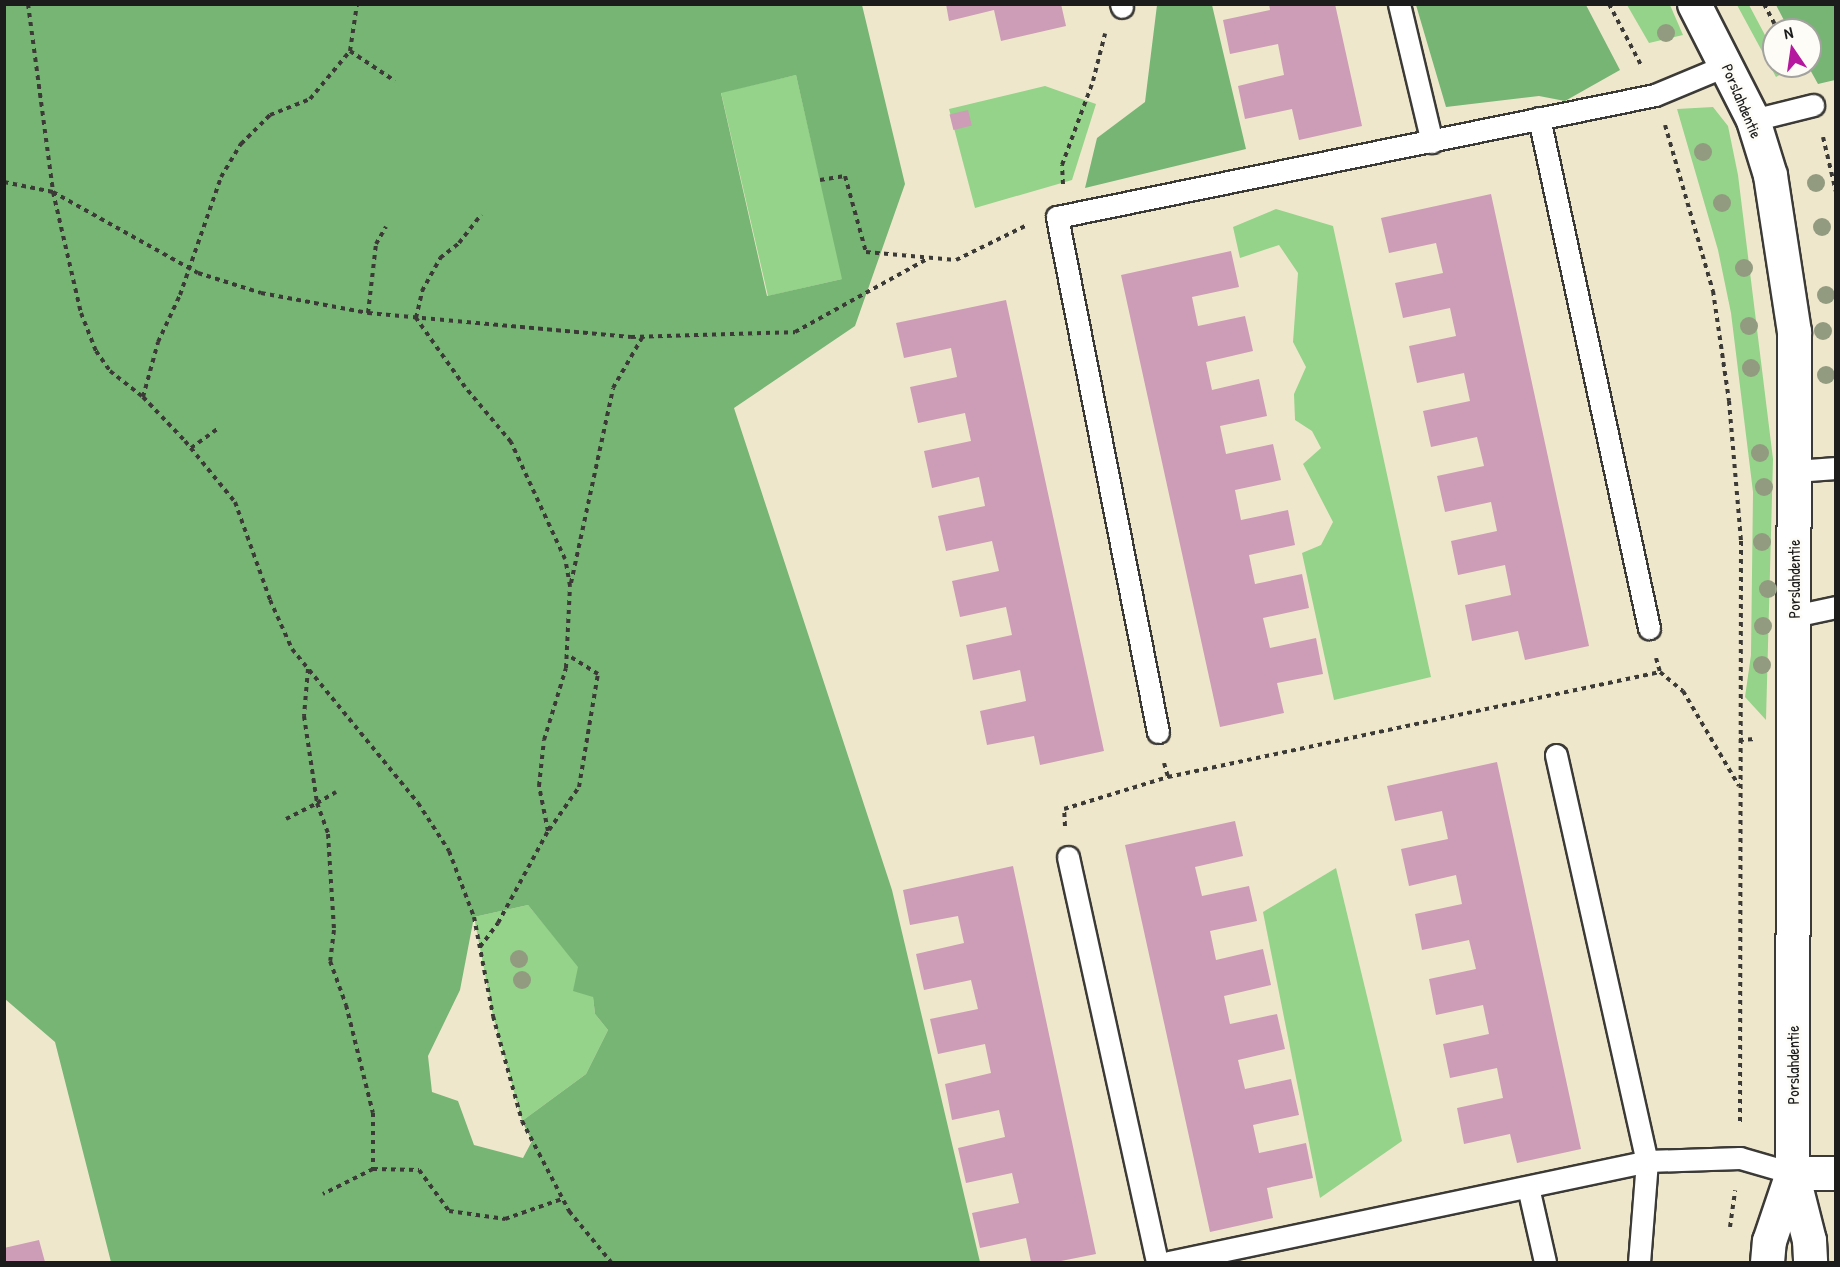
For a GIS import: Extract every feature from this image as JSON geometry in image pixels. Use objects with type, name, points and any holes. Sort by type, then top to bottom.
[{"type":"street","name":"Porslahdentie","points":[[1694,4],[1753,120],[1770,175],[1782,232],[1794,331],[1792,1173],[1809,1240],[1810,1263]]},
{"type":"street","name":"Porslahdentie","points":[[1767,1263],[1769,1241],[1792,1173]]},
{"type":"street","points":[[1792,1173],[1836,1173]]},
{"type":"lane","points":[[1399,4],[1432,142]]},
{"type":"lane","points":[[1158,732],[1057,217],[1655,95],[1727,65]]},
{"type":"lane","points":[[1753,120],[1814,105]]},
{"type":"lane","points":[[1539,118],[1649,628]]},
{"type":"lane","points":[[1795,471],[1836,468]]},
{"type":"lane","points":[[1794,616],[1836,607]]},
{"type":"lane","points":[[1556,755],[1647,1161],[1639,1263]]},
{"type":"lane","points":[[1068,857],[1157,1263]]},
{"type":"lane","points":[[1169,1263],[1647,1161],[1740,1158],[1792,1173]]},
{"type":"lane","points":[[1528,1187],[1545,1263]]},
{"type":"path","points":[[28,4],[53,192],[81,312],[96,351],[110,371],[143,397],[191,448],[235,502],[270,600],[292,649],[418,803],[449,851],[474,917],[493,1016],[522,1121],[562,1199],[611,1263]]},
{"type":"path","points":[[143,397],[158,342],[190,268],[221,177],[241,144],[270,115],[310,99],[350,51],[357,4]]},
{"type":"path","points":[[1609,4],[1655,95],[1692,210],[1713,291],[1729,401],[1740,541],[1740,1158],[1728,1239]]},
{"type":"path","points":[[1764,4],[1772,18]]},
{"type":"path","points":[[1063,186],[1062,165],[1093,81],[1107,27]]},
{"type":"path","points":[[350,51],[395,81]]},
{"type":"path","points":[[820,180],[845,176],[866,252],[956,260],[1015,230],[1057,217]]},
{"type":"path","points":[[4,182],[53,192],[190,268],[261,293],[368,313],[416,318],[643,336],[795,332],[929,258]]},
{"type":"path","points":[[481,215],[459,243],[440,258],[422,291],[416,318],[465,387],[511,442],[565,559],[570,586]]},
{"type":"path","points":[[368,313],[376,244],[386,227]]},
{"type":"path","points":[[548,831],[539,786],[544,740],[567,655],[570,586],[613,388],[643,336]]},
{"type":"path","points":[[191,448],[219,428]]},
{"type":"path","points":[[480,947],[498,923],[548,831],[579,787],[598,674],[567,655]]},
{"type":"path","points":[[1658,664],[1660,672],[1683,691],[1739,786]]},
{"type":"path","points":[[308,668],[304,716],[317,803],[332,859],[334,930],[330,961],[346,1005],[373,1113],[373,1169]]},
{"type":"path","points":[[1068,857],[1064,809],[1088,799],[1168,777],[1660,672]]},
{"type":"path","points":[[286,819],[336,792]]},
{"type":"path","points":[[323,1194],[373,1169],[418,1170],[449,1211],[505,1219],[562,1199]]},
{"type":"green space","points":[[5,4],[862,5],[905,184],[855,326],[734,408],[892,890],[980,1262],[111,1262],[55,1042],[5,999]],"holes":[[[796,75],[842,279],[767,296],[721,93]],[[528,905],[578,967],[573,991],[593,997],[595,1014],[608,1030],[586,1074],[522,1121],[532,1141],[523,1158],[474,1145],[458,1101],[432,1092],[428,1056],[460,990],[474,917]]]},
{"type":"green space","points":[[1157,5],[1212,5],[1246,149],[1085,188],[1097,138],[1145,102]]},
{"type":"green space","points":[[1416,5],[1586,5],[1620,70],[1565,101],[1539,96],[1446,107]]},
{"type":"green space","points":[[1627,5],[1670,5],[1683,35],[1649,43]]},
{"type":"green space","points":[[1737,5],[1749,5],[1762,29],[1762,51]]},
{"type":"green space","points":[[1776,5],[1835,5],[1835,80],[1818,84],[1815,78],[1822,78],[1822,18],[1783,18]]},
{"type":"green space","points":[[796,75],[843,279],[768,296],[721,92]]},
{"type":"green space","points":[[1045,86],[1096,104],[1072,180],[975,208],[949,109]]},
{"type":"green space","points":[[1713,107],[1728,126],[1738,175],[1773,459],[1766,720],[1745,697],[1751,655],[1753,492],[1731,313],[1718,250],[1677,109]]},
{"type":"green space","points":[[1276,209],[1333,226],[1431,677],[1334,700],[1302,553],[1321,545],[1333,522],[1303,464],[1321,448],[1312,431],[1295,420],[1294,394],[1306,367],[1293,342],[1298,273],[1279,245],[1240,258],[1233,227]]},
{"type":"green space","points":[[1336,868],[1402,1141],[1320,1198],[1263,912]]},
{"type":"green space","points":[[528,905],[579,967],[593,997],[595,1014],[608,1030],[586,1074],[522,1121],[493,1016],[474,917]]},
{"type":"building","points":[[946,4],[1061,4],[1066,26],[1001,41],[994,10],[949,21]]},
{"type":"building","points":[[1269,4],[1335,4],[1362,126],[1299,140],[1292,109],[1245,119],[1238,86],[1284,75],[1278,44],[1230,54],[1223,20],[1270,10]]},
{"type":"building","points":[[968,110],[972,126],[953,130],[950,115]]},
{"type":"building","points":[[1491,194],[1589,646],[1525,660],[1518,631],[1472,641],[1465,605],[1511,595],[1505,565],[1458,575],[1451,541],[1497,531],[1491,502],[1445,512],[1437,476],[1484,466],[1477,437],[1431,447],[1423,411],[1470,401],[1464,373],[1417,383],[1409,346],[1456,336],[1450,308],[1403,318],[1395,283],[1443,273],[1436,243],[1389,253],[1381,218]]},
{"type":"building","points":[[1231,251],[1239,287],[1192,297],[1198,326],[1245,316],[1253,351],[1206,362],[1212,390],[1259,379],[1267,416],[1220,426],[1226,454],[1273,444],[1281,480],[1235,490],[1241,520],[1288,510],[1295,545],[1249,555],[1255,584],[1302,574],[1309,608],[1263,618],[1270,648],[1316,638],[1323,674],[1277,683],[1284,713],[1220,727],[1121,275]]},
{"type":"building","points":[[1006,300],[1104,751],[1040,765],[1034,736],[987,745],[980,711],[1026,701],[1020,670],[973,680],[966,645],[1012,635],[1006,607],[960,617],[952,581],[999,571],[992,541],[946,551],[938,516],[985,506],[979,477],[932,488],[924,451],[971,441],[965,413],[918,423],[910,387],[957,377],[951,348],[904,358],[896,323]]},
{"type":"building","points":[[1497,762],[1581,1149],[1517,1163],[1510,1134],[1464,1144],[1457,1108],[1503,1098],[1497,1068],[1450,1078],[1443,1044],[1489,1034],[1483,1005],[1436,1015],[1429,979],[1476,969],[1469,940],[1422,950],[1415,914],[1462,904],[1456,875],[1409,886],[1401,849],[1448,839],[1442,811],[1395,821],[1387,786]]},
{"type":"building","points":[[1235,821],[1243,856],[1195,867],[1202,896],[1249,886],[1257,921],[1210,931],[1216,960],[1263,949],[1271,985],[1224,996],[1230,1024],[1277,1014],[1285,1049],[1238,1060],[1245,1089],[1291,1079],[1299,1115],[1253,1125],[1259,1153],[1306,1143],[1313,1178],[1267,1188],[1273,1218],[1210,1232],[1125,845]]},
{"type":"building","points":[[1013,866],[1096,1254],[1056,1262],[1031,1262],[1026,1238],[980,1248],[972,1213],[1019,1203],[1012,1173],[966,1183],[958,1148],[1005,1137],[999,1110],[952,1120],[945,1084],[991,1073],[985,1044],[938,1054],[930,1019],[978,1009],[971,980],[924,990],[916,954],[964,943],[958,916],[910,925],[903,890]]},
{"type":"building","points":[[39,1240],[45,1262],[4,1262],[4,1248]]}]
